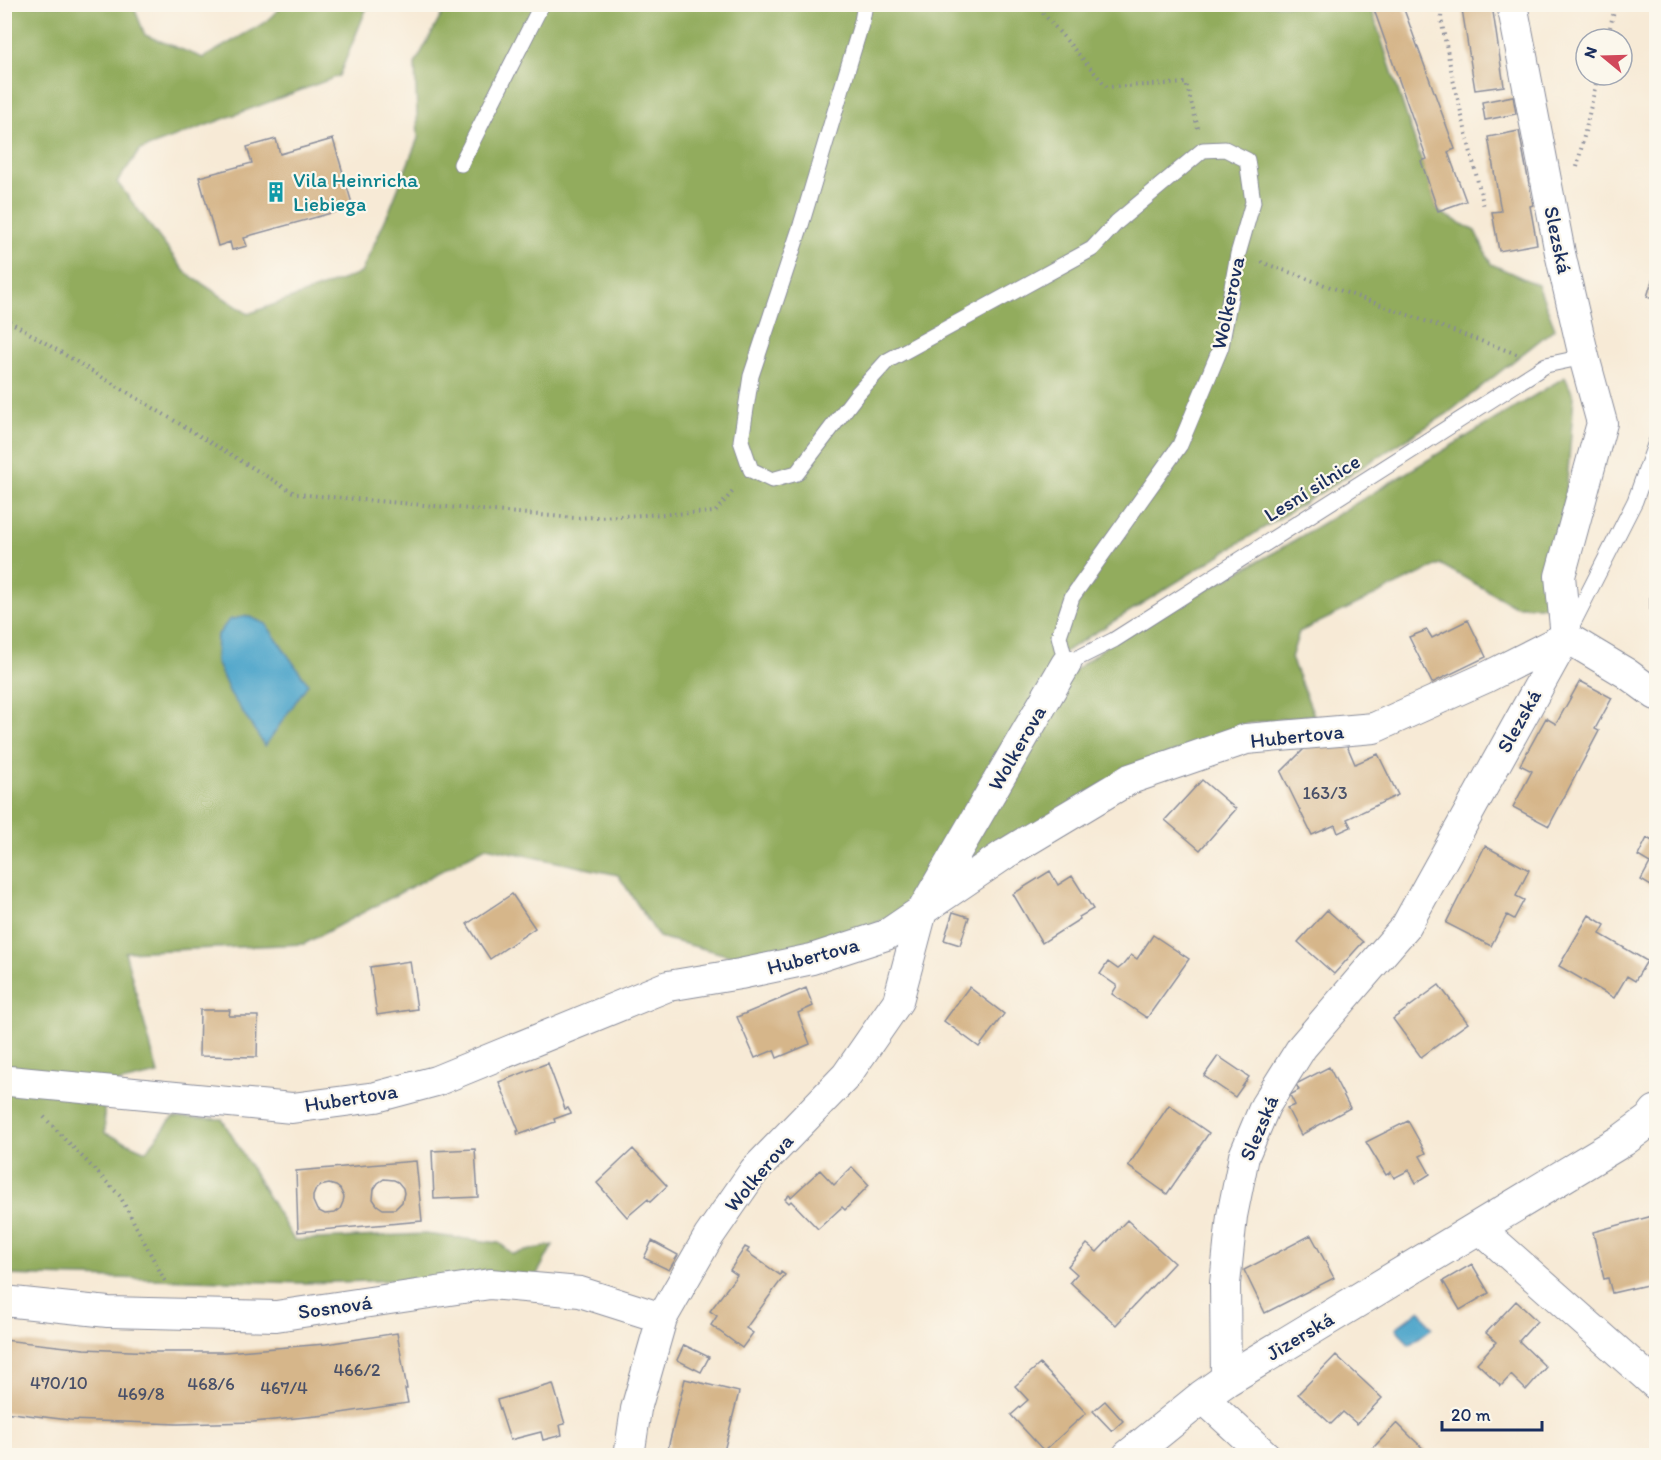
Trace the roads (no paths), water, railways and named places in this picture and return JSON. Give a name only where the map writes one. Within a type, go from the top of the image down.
[{"type":"street","name":"Slezská","points":[[1214,1389],[1232,1216],[1245,1156],[1265,1106],[1302,1047],[1406,926],[1566,637],[1560,576],[1602,423],[1560,253],[1512,4]]},
{"type":"street","points":[[1566,637],[1626,673],[1656,695]]},
{"type":"street","name":"Hubertova","points":[[9,1081],[292,1108],[376,1097],[436,1081],[668,987],[740,975],[812,959],[886,935],[1005,855],[1130,779],[1246,739],[1374,728],[1485,678],[1566,637]]},
{"type":"street","name":"Wolkerova","points":[[629,1455],[636,1409],[662,1318],[709,1236],[754,1171],[846,1076],[898,1001],[922,911],[1066,664]]},
{"type":"street","name":"Jizerská","points":[[1129,1455],[1214,1389],[1623,1140],[1650,1120],[1656,1112]]},
{"type":"street","points":[[1478,1227],[1656,1385]]},
{"type":"street","name":"Sosnová","points":[[4,1300],[108,1312],[276,1316],[490,1284],[580,1292],[662,1318]]},
{"type":"street","points":[[1214,1389],[1266,1455]]},
{"type":"lane","points":[[461,164],[542,4]]},
{"type":"lane","name":"Wolkerova","points":[[865,4],[862,21],[801,225],[751,376],[741,441],[751,470],[772,480],[797,473],[858,393],[887,362],[1092,249],[1117,222],[1203,150],[1225,149],[1247,160],[1254,202],[1238,254],[1221,347],[1180,445],[1072,597],[1059,636],[1066,664]]},
{"type":"lane","name":"Lesní silnice","points":[[1066,664],[1114,640],[1546,365],[1584,357]]},
{"type":"lane","points":[[1566,637],[1635,501],[1656,442]]},
{"type":"water","points":[[247,616],[266,624],[308,684],[265,746],[230,693],[216,661],[217,636],[229,620]]},
{"type":"water","points":[[1420,1310],[1432,1328],[1409,1345],[1396,1328]]},
{"type":"place","name":"Vila Heinricha Liebiega","points":[[276,192]]}]
